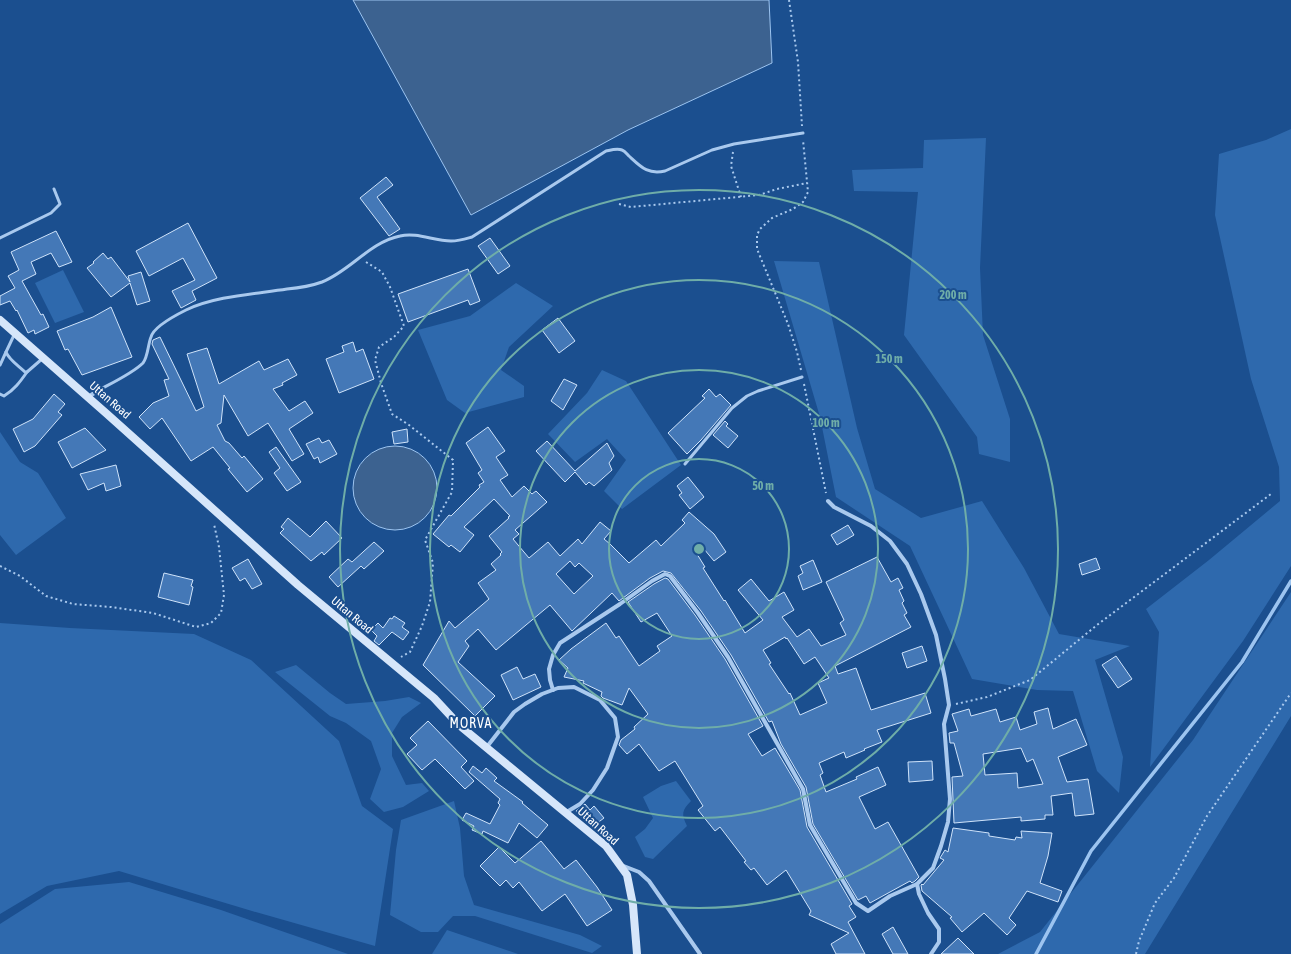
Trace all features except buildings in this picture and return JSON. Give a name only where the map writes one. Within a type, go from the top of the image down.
[{"type":"main road","name":"Uttan Road","points":[[0,320],[298,585],[434,698],[459,725],[606,846],[627,875],[633,905],[638,954]]},
{"type":"street","points":[[88,397],[99,390]]},
{"type":"street","points":[[553,690],[549,669],[553,655],[560,643],[652,581],[665,574],[670,576],[698,613],[728,657],[803,789],[810,825],[856,903],[868,911],[890,896],[916,884],[933,868],[948,822],[950,799],[944,724],[949,705],[946,679],[936,635],[921,594],[907,564],[890,541],[871,526],[834,507],[828,501]]},
{"type":"street","points":[[486,748],[514,712],[542,694],[558,688],[574,687],[600,700],[615,718],[618,738],[607,768],[593,790],[580,804],[565,813]]},
{"type":"street","points":[[619,864],[638,872],[649,881],[700,954]]},
{"type":"street","points":[[916,884],[928,913],[939,929],[939,942],[931,954]]},
{"type":"lane","points":[[99,390],[137,369],[144,361],[151,335],[157,327],[185,311],[200,304],[216,300],[304,287],[321,283],[336,276],[387,240],[401,236],[415,236],[450,241],[472,237],[606,151],[616,149],[622,150],[650,172],[658,173],[712,150],[734,144],[803,133]]},
{"type":"lane","points":[[0,238],[51,213],[60,204],[54,189]]},
{"type":"lane","points":[[0,365],[15,333]]},
{"type":"lane","points":[[6,352],[14,362],[25,372],[27,372]]},
{"type":"lane","points":[[0,394],[4,396],[11,392],[27,372],[43,358]]},
{"type":"lane","points":[[685,464],[732,408],[747,396],[802,377]]},
{"type":"path","points":[[789,0],[798,62],[808,192],[803,202],[793,209],[772,218],[760,229],[757,235],[757,248],[788,324],[797,352],[828,501]]},
{"type":"path","points":[[734,144],[731,166],[741,197]]},
{"type":"path","points":[[619,204],[631,207],[741,197],[758,195],[777,189],[807,183]]},
{"type":"path","points":[[360,258],[382,272],[390,287],[404,326],[394,337],[379,347],[375,360],[392,414],[453,460],[452,492],[425,540],[433,563],[430,602],[422,626],[410,652],[392,663]]},
{"type":"path","points":[[949,705],[987,697],[1030,680],[1097,624],[1271,494]]},
{"type":"path","points":[[0,566],[20,576],[46,596],[74,604],[154,613],[196,627],[211,623],[221,613],[224,595],[219,547],[211,507]]},
{"type":"path","points":[[1136,954],[1139,941],[1156,903],[1174,878],[1207,816],[1291,693]]},
{"type":"shaded area","points":[[353,0],[769,0],[772,63],[628,130],[471,215]]},
{"type":"shaded area","points":[[1291,129],[1291,566],[1243,641],[1150,767],[1159,632],[1146,609],[1209,560],[1280,501],[1279,467],[1251,379],[1215,215],[1219,154],[1266,140]]},
{"type":"shaded area","points":[[986,138],[980,268],[983,335],[1010,419],[1010,462],[979,454],[977,437],[904,335],[918,192],[854,191],[852,170],[923,168],[924,140]]},
{"type":"shaded area","points":[[774,261],[819,262],[857,428],[875,489],[921,518],[982,501],[1024,568],[1059,634],[1130,646],[1095,660],[1123,757],[1119,793],[1097,771],[1073,691],[1037,690],[972,679],[910,546],[836,497],[820,417]]},
{"type":"shaded area","points":[[63,270],[84,312],[55,323],[35,283]]},
{"type":"shaded area","points":[[516,283],[553,306],[509,347],[501,370],[524,386],[524,397],[465,413],[447,400],[418,330],[470,316]]},
{"type":"shaded area","points":[[602,370],[626,381],[681,465],[622,509],[604,491],[626,460],[607,439],[575,462],[548,434],[587,393]]},
{"type":"shaded area","points":[[0,432],[20,462],[38,473],[66,518],[16,555],[0,535]]},
{"type":"shaded area","points":[[395,446],[403,447],[418,453],[430,465],[436,480],[436,496],[430,511],[418,523],[403,529],[395,530],[387,529],[372,523],[360,511],[354,496],[353,488],[354,480],[360,465],[372,453],[387,447]]},
{"type":"shaded area","points":[[1291,592],[1291,716],[1145,954],[998,954],[1040,932],[1193,740]]},
{"type":"shaded area","points":[[0,623],[194,634],[251,660],[339,741],[362,806],[393,829],[375,946],[119,871],[47,886],[0,914]]},
{"type":"shaded area","points":[[296,665],[346,704],[385,701],[409,697],[421,703],[402,717],[392,733],[392,756],[406,785],[422,783],[429,791],[403,807],[384,812],[370,799],[381,769],[371,741],[346,723],[330,716],[275,672]]},
{"type":"shaded area","points":[[676,781],[691,801],[683,812],[687,826],[653,859],[645,857],[635,837],[645,829],[653,818],[643,797],[661,786]]},
{"type":"shaded area","points":[[454,801],[460,828],[464,876],[474,905],[580,935],[602,946],[592,953],[475,916],[453,916],[438,932],[421,932],[390,915],[396,850],[401,820]]},
{"type":"shaded area","points":[[129,882],[221,910],[348,954],[0,954],[0,924],[55,889]]},
{"type":"shaded area","points":[[447,930],[518,954],[432,954]]},
{"type":"waterway","points":[[1036,954],[1091,851],[1242,662],[1291,581]]},
{"type":"district","name":"MORVA","points":[[471,723]]}]
